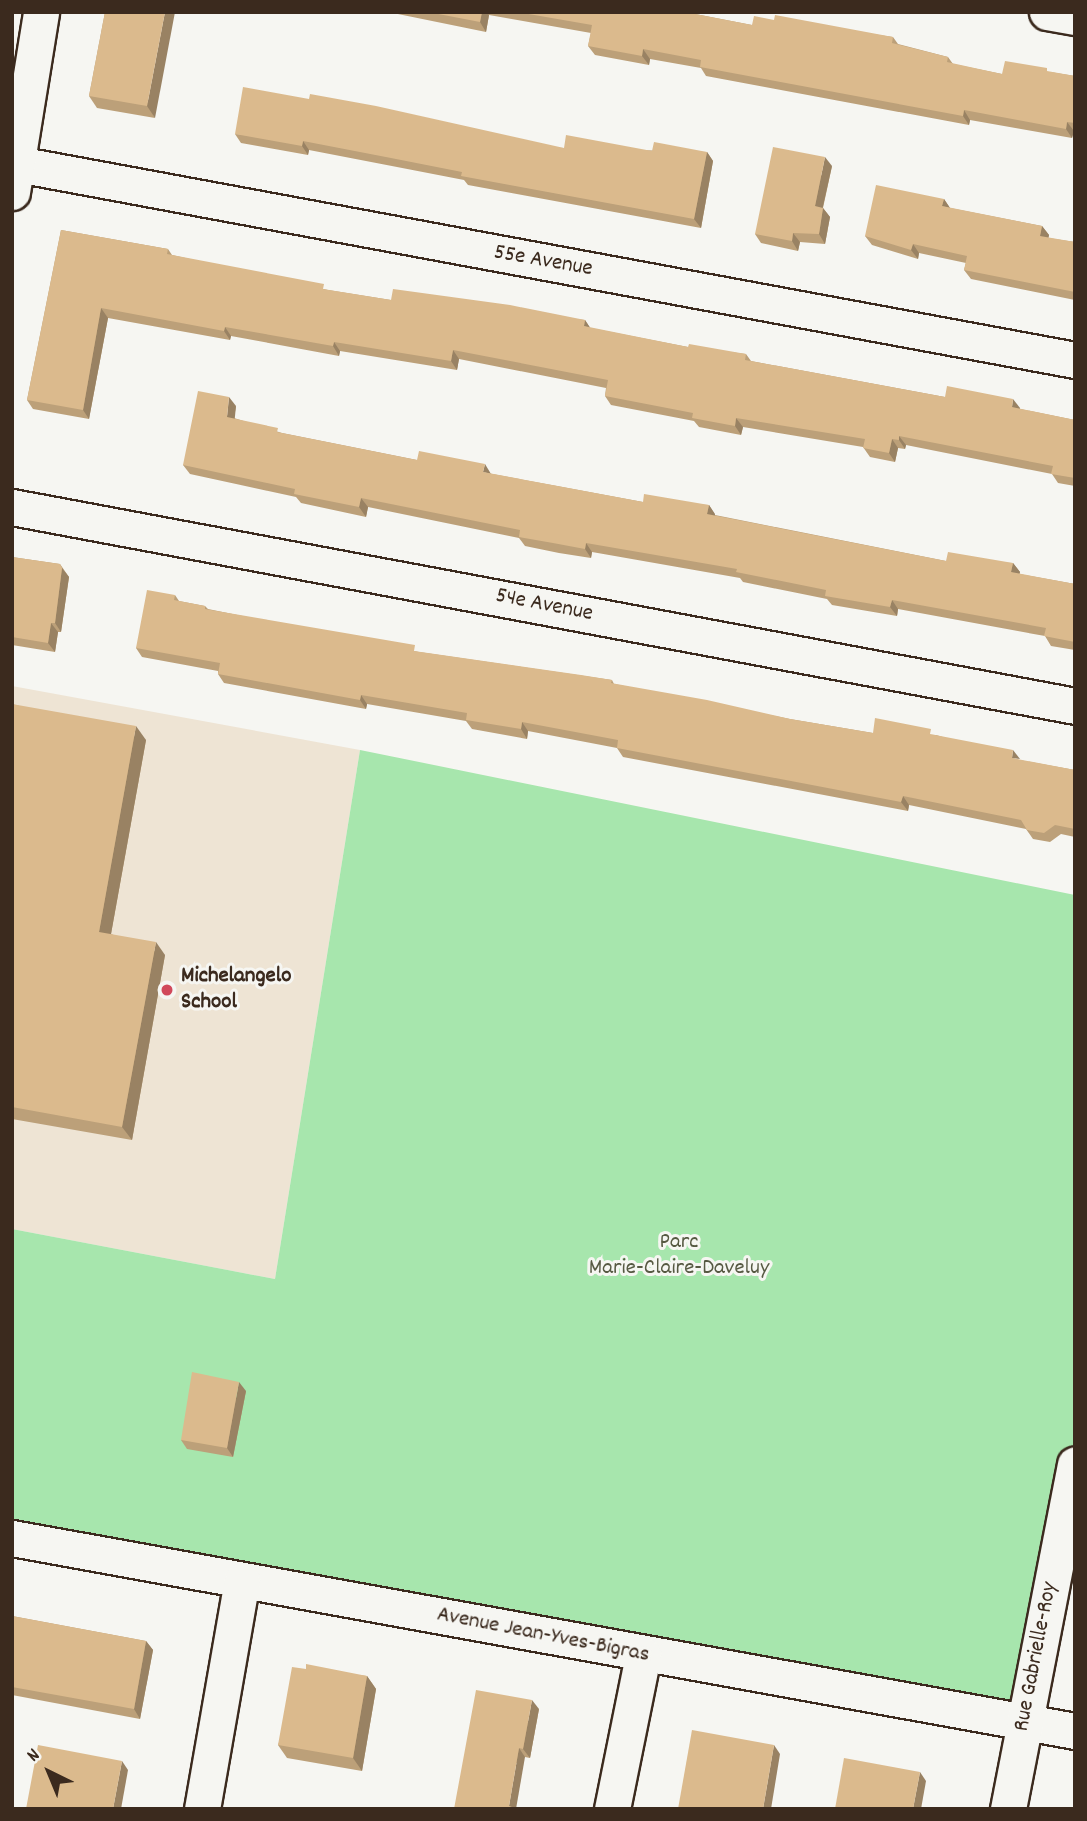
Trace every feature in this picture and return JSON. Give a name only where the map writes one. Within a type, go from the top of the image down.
[{"type":"street","points":[[14,173],[41,12]]},
{"type":"street","points":[[1047,12],[1075,18]]},
{"type":"street","name":"55e Avenue","points":[[14,173],[1075,360]]},
{"type":"street","name":"54e Avenue","points":[[12,507],[1075,706]]},
{"type":"street","name":"Rue Gabrielle-Roy","points":[[1008,1809],[1075,1464]]},
{"type":"street","name":"Avenue Jean-Yves-Bigras","points":[[12,1538],[643,1655],[1075,1731]]},
{"type":"street","points":[[202,1809],[242,1580]]},
{"type":"street","points":[[612,1809],[643,1655]]},
{"type":"shaded area","name":"Michelangelo School","points":[[12,686],[360,750],[275,1279],[12,1229]]},
{"type":"green space","name":"Parc Marie-Claire-Daveluy","points":[[360,750],[1075,895],[1075,1464],[1024,1722],[12,1537],[12,1229],[275,1279]]},
{"type":"building","points":[[105,12],[165,12],[147,106],[89,96]]},
{"type":"building","points":[[428,12],[482,12],[480,22]]},
{"type":"building","points":[[517,12],[685,12],[752,25],[754,16],[774,20],[775,15],[893,37],[892,43],[948,57],[947,62],[1002,74],[1005,61],[1075,76],[1075,123],[1067,122],[1066,129],[964,110],[963,116],[700,67],[701,60],[643,49],[642,56],[588,46],[592,25]]},
{"type":"building","points":[[243,87],[309,99],[310,94],[376,106],[564,148],[566,135],[652,151],[654,142],[707,152],[694,219],[461,176],[462,172],[303,141],[302,146],[235,134]]},
{"type":"building","points":[[773,147],[825,157],[815,206],[823,208],[819,234],[793,233],[792,241],[755,234]]},
{"type":"building","points":[[876,185],[944,199],[942,206],[1042,226],[1040,236],[1075,242],[1075,292],[964,270],[967,256],[913,244],[911,250],[865,236]]},
{"type":"building","points":[[61,230],[168,249],[167,254],[324,284],[323,289],[391,300],[393,289],[510,305],[585,320],[584,326],[688,347],[689,344],[746,354],[745,360],[945,397],[947,386],[1013,399],[1012,407],[1075,420],[1075,478],[1051,474],[1053,466],[899,436],[899,440],[892,439],[889,453],[863,448],[865,439],[736,418],[735,426],[692,418],[693,413],[605,396],[608,380],[453,350],[451,361],[334,342],[333,346],[225,327],[224,331],[101,308],[83,410],[27,400]]},
{"type":"building","points":[[198,391],[229,397],[227,417],[278,428],[277,432],[417,460],[419,451],[485,464],[483,472],[643,502],[644,494],[709,505],[707,514],[946,561],[948,552],[1013,563],[1011,572],[1075,584],[1075,642],[1044,636],[1046,628],[892,600],[890,607],[825,596],[826,590],[736,572],[737,569],[586,543],[585,549],[519,537],[520,530],[361,498],[359,507],[294,494],[295,489],[183,465]]},
{"type":"building","points":[[12,557],[60,564],[62,568],[55,623],[51,623],[48,643],[12,637]]},
{"type":"building","points":[[147,590],[175,595],[174,600],[205,606],[205,609],[415,645],[414,651],[612,680],[611,683],[873,733],[875,718],[931,729],[930,734],[1013,750],[1012,758],[1075,770],[1075,829],[1055,825],[1044,833],[1027,830],[1021,820],[903,796],[901,802],[617,748],[618,740],[522,722],[521,729],[466,720],[467,713],[361,695],[360,700],[218,674],[220,663],[136,648]]},
{"type":"building","points":[[12,704],[136,726],[99,932],[156,942],[122,1127],[12,1107]]},
{"type":"building","points":[[192,1372],[239,1382],[227,1448],[181,1440]]},
{"type":"building","points":[[12,1616],[146,1641],[134,1709],[12,1687]]},
{"type":"building","points":[[306,1664],[367,1676],[353,1758],[278,1745],[292,1667],[306,1669]]},
{"type":"building","points":[[476,1690],[532,1700],[523,1749],[519,1748],[509,1806],[512,1809],[454,1809]]},
{"type":"building","points":[[692,1730],[774,1745],[763,1809],[678,1809]]},
{"type":"building","points":[[38,1745],[122,1761],[113,1809],[26,1809]]},
{"type":"building","points":[[844,1758],[920,1772],[913,1809],[835,1809]]},
{"type":"place","name":"Michelangelo School","points":[[167,990]]}]
